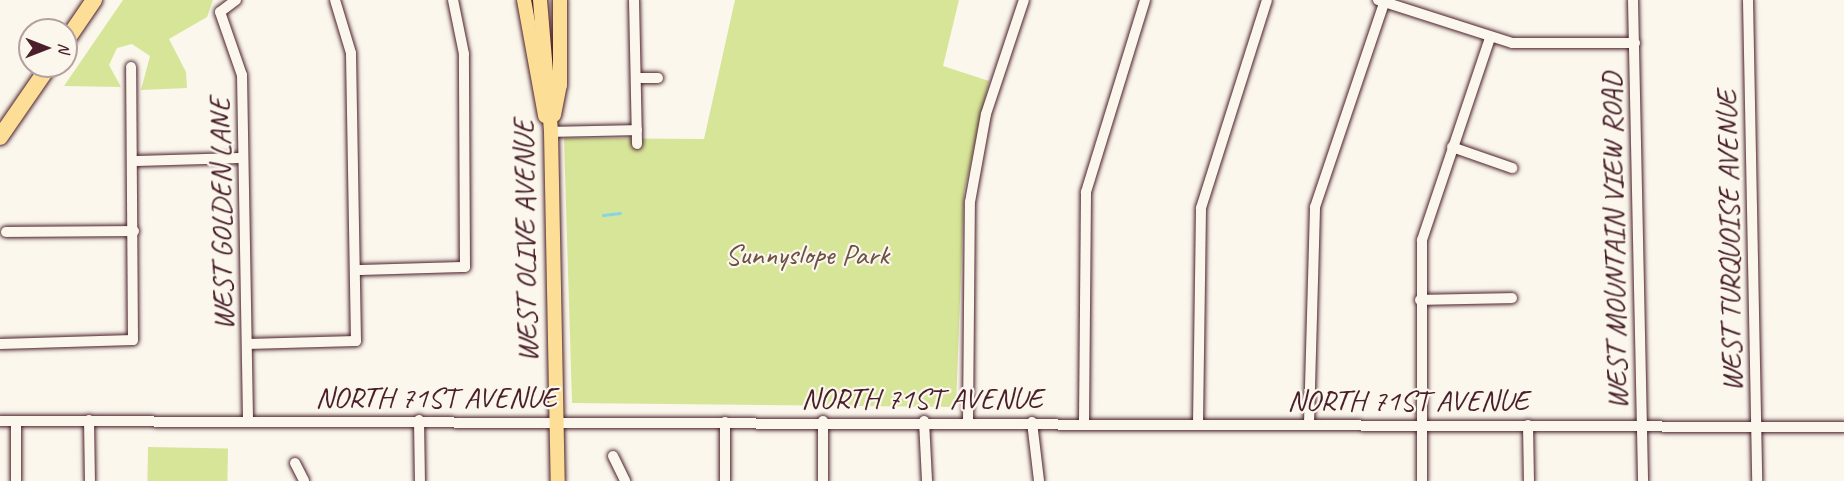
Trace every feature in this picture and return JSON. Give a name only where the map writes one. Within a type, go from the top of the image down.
[{"type":"highway","points":[[78,23],[94,0]]},
{"type":"highway","points":[[0,138],[41,78]]},
{"type":"main road","points":[[524,0],[537,93],[551,132]]},
{"type":"main road","name":"WEST OLIVE AVENUE","points":[[540,0],[551,132],[558,481]]},
{"type":"main road","points":[[551,132],[560,86],[560,0]]},
{"type":"street","name":"WEST GOLDEN LANE","points":[[236,0],[220,12],[242,75],[248,420]]},
{"type":"street","points":[[247,344],[356,341],[357,270],[351,54],[335,0]]},
{"type":"street","points":[[357,270],[465,267],[464,54],[453,0]]},
{"type":"street","points":[[634,0],[637,144]]},
{"type":"street","points":[[968,421],[971,192],[986,114],[1024,0]]},
{"type":"street","points":[[1084,422],[1086,192],[1145,0]]},
{"type":"street","points":[[1198,423],[1201,208],[1267,0]]},
{"type":"street","name":"WEST MOUNTAIN VIEW ROAD","points":[[1633,0],[1643,481]]},
{"type":"street","name":"WEST TURQUOISE AVENUE","points":[[1748,0],[1757,481]]},
{"type":"street","points":[[1309,423],[1315,207],[1382,1],[1490,38],[1531,44],[1635,43]]},
{"type":"street","points":[[1422,481],[1420,300],[1422,240],[1490,38]]},
{"type":"street","points":[[0,344],[133,340],[135,231],[131,67]]},
{"type":"street","points":[[636,78],[658,78]]},
{"type":"street","points":[[551,132],[637,130]]},
{"type":"street","points":[[1452,147],[1512,168]]},
{"type":"street","points":[[133,161],[243,158]]},
{"type":"street","points":[[6,232],[135,231]]},
{"type":"street","points":[[1420,300],[1512,298]]},
{"type":"street","points":[[89,420],[90,481]]},
{"type":"street","points":[[419,420],[420,481]]},
{"type":"street","name":"NORTH 71ST AVENUE","points":[[0,421],[968,421],[1844,427]]},
{"type":"street","points":[[16,421],[16,481]]},
{"type":"street","points":[[823,421],[823,481]]},
{"type":"street","points":[[924,421],[927,481]]},
{"type":"street","points":[[725,422],[725,481]]},
{"type":"street","points":[[1032,422],[1039,481]]},
{"type":"street","points":[[1528,424],[1529,481]]},
{"type":"street","points":[[613,456],[624,481]]},
{"type":"street","points":[[295,462],[304,481]]},
{"type":"green space","points":[[123,0],[213,0],[207,17],[169,39],[186,72],[187,88],[141,90],[150,56],[132,44],[117,48],[109,65],[121,87],[64,86],[69,78],[78,78],[78,66]]},
{"type":"green space","name":"Sunnyslope Park","points":[[735,0],[959,0],[943,66],[989,81],[964,192],[956,407],[572,403],[564,138],[704,139]]},
{"type":"green space","points":[[148,447],[228,448],[227,481],[147,481]]},
{"type":"waterway","points":[[603,215],[620,213]]}]
